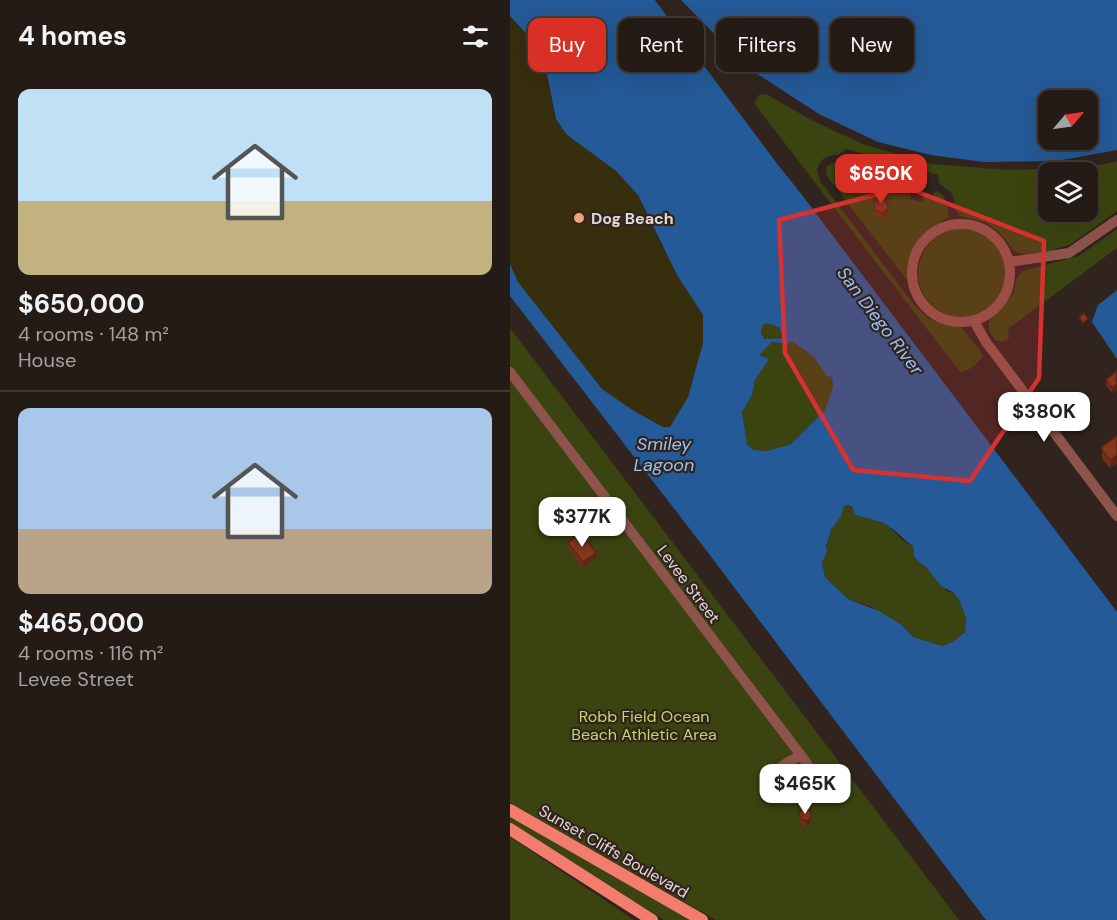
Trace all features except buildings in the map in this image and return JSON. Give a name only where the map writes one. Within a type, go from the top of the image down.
[{"type":"main road","name":"Sunset Cliffs Boulevard","points":[[510,810],[702,920]]},
{"type":"main road","name":"Sunset Cliffs Boulevard","points":[[510,829],[652,920]]},
{"type":"street","points":[[1009,262],[1069,253],[1117,220]]},
{"type":"street","points":[[954,223],[983,228],[1004,248],[1009,262],[1008,287],[1003,298],[990,312],[974,321],[959,322],[944,319],[931,312],[921,302],[914,289],[911,274],[913,260],[919,247],[928,235],[940,227],[954,223]]},
{"type":"street","points":[[974,321],[986,342],[1117,516]]},
{"type":"street","name":"Levee Street","points":[[510,372],[801,756],[811,770],[809,794],[804,798],[791,800],[778,797],[771,792],[769,781],[775,772],[790,760],[801,756]]},
{"type":"highlighted area","points":[[905,187],[1044,241],[1039,378],[970,481],[853,470],[785,353],[779,220]]},
{"type":"green space","points":[[766,94],[811,120],[865,145],[932,164],[1008,170],[1038,169],[1038,222],[1098,222],[1098,166],[1117,161],[1117,211],[1071,244],[1049,251],[1023,254],[1014,251],[1001,234],[985,222],[960,216],[956,211],[952,193],[939,183],[938,175],[846,149],[838,155],[830,155],[822,160],[817,171],[820,181],[915,306],[929,319],[962,328],[981,352],[983,356],[976,364],[960,372],[754,103],[759,95]]},
{"type":"green space","points":[[836,162],[840,166],[839,173],[911,194],[910,199],[922,202],[924,195],[931,197],[936,191],[945,199],[949,217],[930,229],[918,242],[911,259],[907,280],[828,178],[827,166]]},
{"type":"green space","points":[[962,229],[987,236],[999,248],[1006,273],[999,298],[987,310],[962,317],[937,310],[925,298],[918,273],[925,248],[937,236]]},
{"type":"green space","points":[[1117,229],[1117,248],[1008,329],[1009,338],[1002,342],[995,340],[989,331],[989,321],[1013,294],[1017,278],[1023,271],[1079,256]]},
{"type":"green space","points":[[766,323],[779,327],[783,338],[766,339],[761,333],[762,326]]},
{"type":"green space","name":"Robb Field Ocean Beach Athletic Area","points":[[510,328],[959,920],[716,920],[510,803]]},
{"type":"green space","points":[[792,341],[814,357],[832,377],[831,396],[825,410],[791,444],[767,451],[753,450],[747,444],[742,412],[752,395],[755,380],[768,359],[758,355],[772,342],[787,344]]},
{"type":"green space","points":[[848,505],[861,517],[876,520],[890,527],[913,547],[914,556],[919,562],[959,600],[966,618],[965,632],[953,642],[942,646],[913,637],[902,625],[870,606],[848,599],[825,577],[822,562],[830,532],[843,506]]},
{"type":"green space","points":[[510,814],[695,920],[664,920],[510,823]]},
{"type":"green space","points":[[510,837],[634,920],[510,920]]},
{"type":"sand","name":"Dog Beach","points":[[510,16],[528,36],[528,72],[547,72],[556,119],[566,134],[616,171],[638,195],[659,242],[703,315],[703,343],[688,398],[670,427],[663,427],[634,411],[602,389],[518,282],[510,264]]},
{"type":"water","points":[[510,0],[655,0],[668,18],[618,18],[618,72],[704,72],[704,66],[1117,612],[1117,920],[986,920],[510,296],[510,264],[518,282],[602,389],[634,411],[663,427],[670,427],[688,397],[703,343],[703,315],[677,275],[638,195],[616,171],[566,134],[556,119],[547,72],[606,72],[606,18],[528,18],[528,36],[510,16]],"holes":[[[766,323],[779,327],[783,338],[765,339],[761,333],[762,326]],[[792,341],[814,357],[827,376],[832,377],[833,388],[825,410],[791,444],[767,451],[753,450],[747,444],[742,412],[752,395],[755,380],[769,359],[759,355],[772,342],[787,344]],[[844,506],[852,507],[855,515],[887,525],[913,546],[914,556],[919,562],[941,586],[954,593],[959,600],[966,618],[965,632],[953,642],[942,646],[913,637],[902,625],[879,611],[848,599],[825,577],[822,562],[827,552],[826,546],[831,530],[841,516]]]},
{"type":"water","points":[[681,0],[1117,0],[1117,150],[1057,161],[984,162],[931,155],[878,142],[819,114],[754,72],[818,72],[818,18],[716,18],[716,36],[704,23],[704,18],[699,18]]},
{"type":"water","points":[[1117,290],[1117,359],[1092,322],[1098,305]]},
{"type":"pier","points":[[655,0],[659,0],[673,18],[668,18]]},
{"type":"place","name":"Dog Beach","points":[[579,218]]},
{"type":"water label","name":"San Diego River","points":[[880,321]]},
{"type":"water label","name":"Smiley Lagoon","points":[[664,454]]}]
